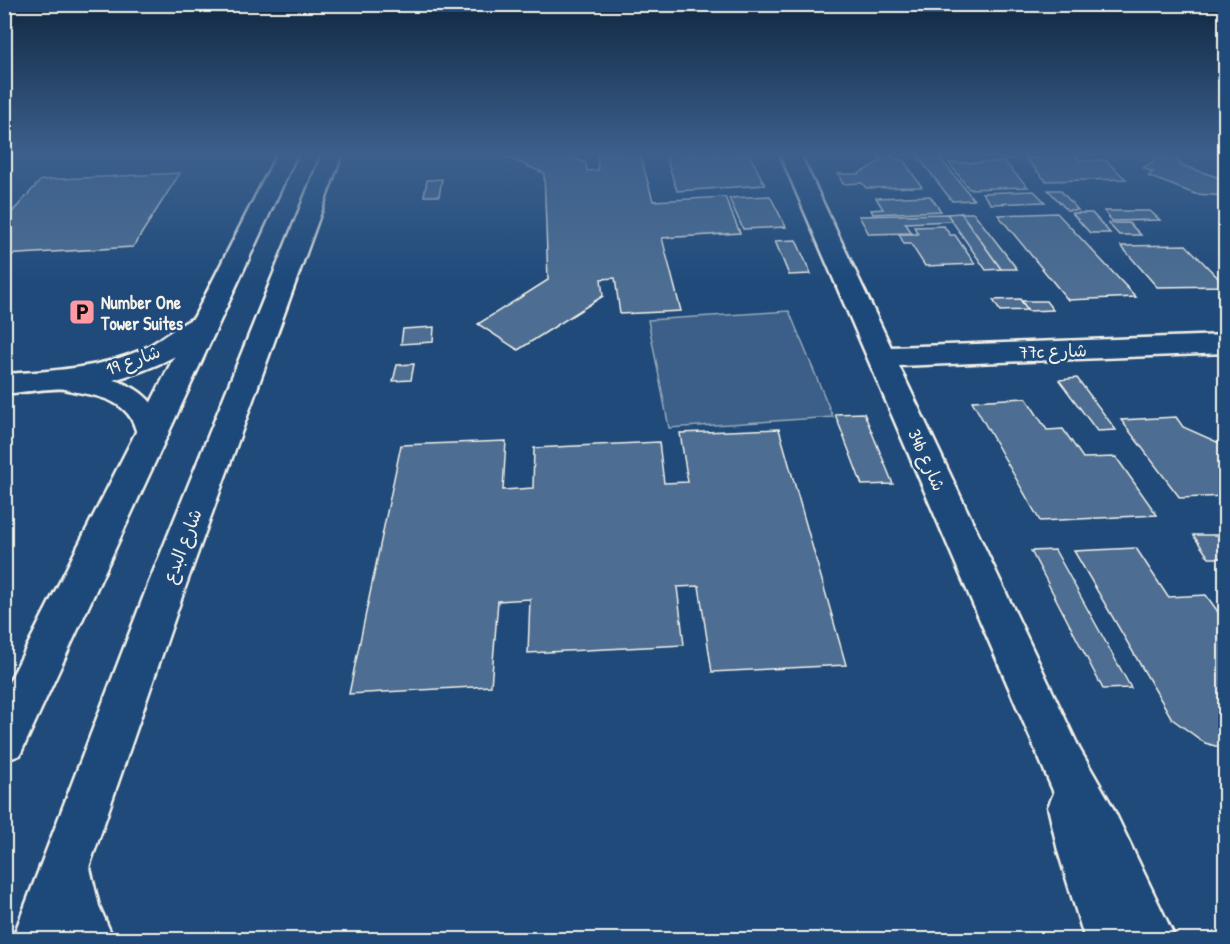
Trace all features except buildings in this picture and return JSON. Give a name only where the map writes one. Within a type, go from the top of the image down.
[{"type":"street","points":[[4,739],[265,198]]},
{"type":"street","name":"شارع البدع","points":[[38,939],[167,585],[312,198]]},
{"type":"street","name":"34b شارع","points":[[810,198],[1064,766],[1089,812],[1150,939]]},
{"type":"street","name":"شارع 19","points":[[4,384],[53,381],[103,372],[135,363],[164,350],[205,322]]},
{"type":"street","name":"77c شارع","points":[[880,357],[1226,344]]},
{"type":"street","name":"شارع 19","points":[[53,381],[97,386],[126,395],[145,413],[152,435]]},
{"type":"street","name":"34b شارع","points":[[1064,766],[1082,851],[1112,939]]},
{"type":"street","points":[[65,868],[75,911],[88,939]]},
{"type":"shaded area","points":[[789,311],[833,417],[669,428],[648,320]]},
{"type":"place","name":"Number One Tower Suites","points":[[82,312]]}]
